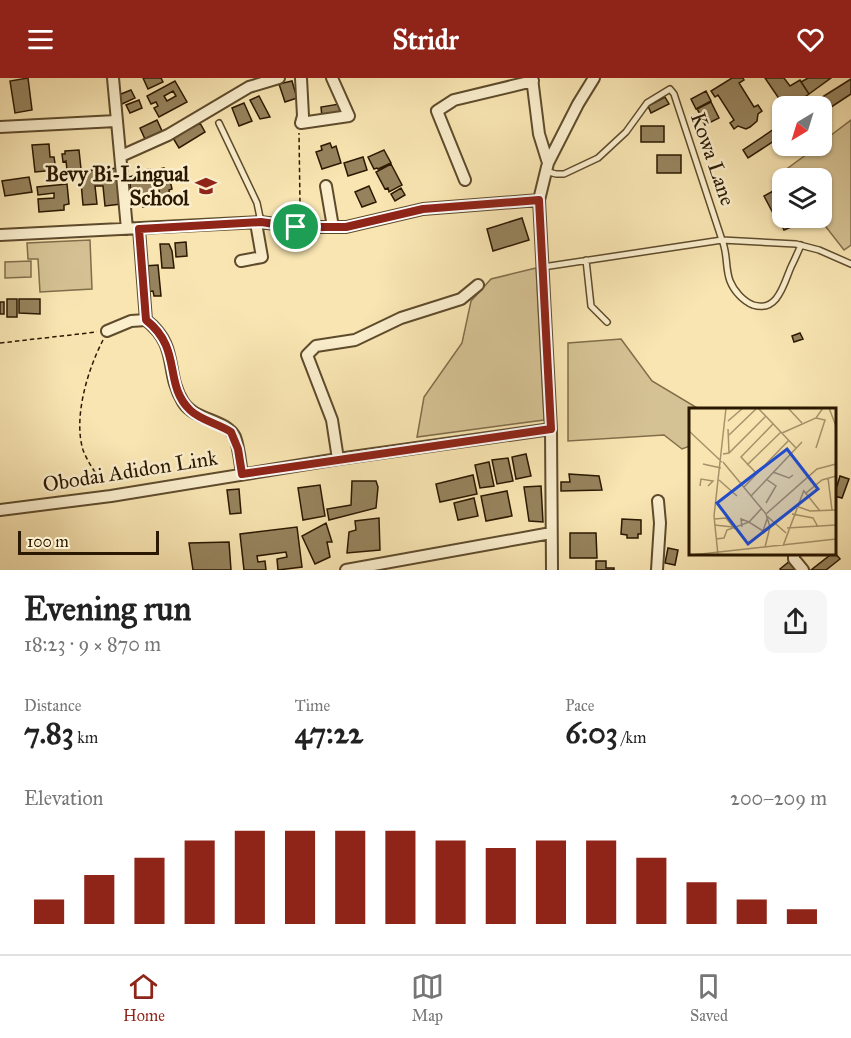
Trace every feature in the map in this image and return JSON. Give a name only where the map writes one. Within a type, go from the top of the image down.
[{"type":"street","points":[[112,78],[121,156],[146,320],[164,339],[170,355],[176,387],[183,403],[192,412],[231,432],[238,449],[242,474]]},
{"type":"street","points":[[301,78],[302,123],[349,117],[332,78]]},
{"type":"street","points":[[552,570],[551,429],[539,200],[547,167],[578,104],[594,78]]},
{"type":"street","points":[[121,156],[168,135],[249,87],[274,79]]},
{"type":"street","points":[[465,180],[437,111],[454,99],[532,79],[539,134],[547,167]]},
{"type":"street","points":[[0,127],[116,120]]},
{"type":"street","points":[[326,186],[333,227]]},
{"type":"street","points":[[0,235],[259,222],[296,227],[346,227],[423,209],[539,200]]},
{"type":"street","points":[[241,261],[262,257],[259,222]]},
{"type":"street","points":[[338,459],[332,420],[307,355],[308,352],[316,346],[355,340],[400,318],[461,298],[478,285]]},
{"type":"street","points":[[107,331],[130,321],[146,320]]},
{"type":"street","name":"Obodai Adidon Link","points":[[0,510],[111,496],[338,459],[551,429]]},
{"type":"street","points":[[657,570],[660,523],[658,501]]},
{"type":"street","points":[[346,570],[377,567],[551,533]]},
{"type":"street","points":[[794,555],[794,559],[803,570]]},
{"type":"lane","name":"Kowa Lane","points":[[547,167],[556,174],[564,174],[598,158],[626,132],[647,103],[670,89],[674,94],[726,250],[725,259],[732,285],[744,299],[757,306],[770,304],[780,296],[801,245]]},
{"type":"lane","points":[[219,123],[257,203],[259,222]]},
{"type":"lane","points":[[543,267],[722,240],[801,245],[851,264]]},
{"type":"lane","points":[[586,260],[591,306],[607,322]]},
{"type":"path","points":[[296,227],[300,205],[297,137],[302,123]]},
{"type":"path","points":[[0,343],[107,331]]},
{"type":"path","points":[[107,331],[94,357],[83,398],[80,428],[83,448],[90,465],[111,496]]},
{"type":"shaded area","points":[[851,120],[851,245],[844,250],[827,228],[832,228],[832,168],[788,168],[804,156],[832,156],[832,134]]},
{"type":"shaded area","points":[[90,240],[92,289],[40,292],[38,259],[28,259],[27,243]]},
{"type":"shaded area","points":[[31,261],[31,277],[5,278],[5,262]]},
{"type":"shaded area","points":[[536,268],[544,420],[417,437],[424,397],[462,343],[471,301],[491,279]]},
{"type":"shaded area","points":[[621,339],[652,381],[697,408],[689,408],[689,446],[682,449],[664,435],[568,441],[568,343]]},
{"type":"building","points":[[28,78],[32,110],[15,113],[10,81]]},
{"type":"building","points":[[143,78],[161,78],[163,82],[148,89]]},
{"type":"building","points":[[732,78],[743,78],[744,80],[739,83],[754,107],[758,105],[762,111],[758,114],[757,121],[746,129],[738,126],[734,129],[730,123],[734,120],[718,95],[715,97],[711,91]]},
{"type":"building","points":[[765,78],[784,78],[790,86],[800,80],[809,94],[806,96],[777,96]]},
{"type":"building","points":[[808,78],[831,78],[809,94],[801,82]]},
{"type":"building","points":[[851,79],[851,94],[832,106],[832,96],[824,96]]},
{"type":"building","points":[[175,81],[187,102],[159,117],[154,108],[158,106],[156,102],[151,104],[147,96]],"holes":[[[173,91],[176,96],[167,101],[164,96]]]},
{"type":"building","points":[[292,81],[297,98],[285,102],[279,84]]},
{"type":"building","points":[[131,90],[135,98],[120,105],[116,96]]},
{"type":"building","points":[[706,91],[711,101],[696,109],[691,99]]},
{"type":"building","points":[[259,96],[270,117],[260,119],[250,100]]},
{"type":"building","points":[[665,97],[669,104],[651,113],[648,106]]},
{"type":"building","points":[[139,100],[142,108],[130,113],[126,105]]},
{"type":"building","points":[[711,102],[719,118],[705,125],[703,121],[699,123],[695,116],[700,114],[697,109]]},
{"type":"building","points":[[244,103],[252,121],[239,126],[232,108]]},
{"type":"building","points":[[339,104],[340,114],[322,117],[321,107]]},
{"type":"building","points":[[157,120],[162,131],[145,139],[140,128]]},
{"type":"building","points":[[200,123],[205,132],[179,148],[173,138]]},
{"type":"building","points":[[641,126],[664,126],[664,142],[641,142]]},
{"type":"building","points":[[772,130],[772,142],[748,158],[743,150]]},
{"type":"building","points":[[330,143],[332,148],[336,146],[341,163],[322,169],[316,152],[322,150],[321,146]]},
{"type":"building","points":[[49,144],[50,157],[54,157],[56,170],[35,172],[32,145]]},
{"type":"building","points":[[79,150],[81,169],[67,170],[62,154],[65,154],[65,151]]},
{"type":"building","points":[[384,150],[391,163],[374,169],[368,157]]},
{"type":"building","points":[[657,155],[681,155],[681,173],[657,173]]},
{"type":"building","points":[[363,157],[367,170],[348,176],[344,163]]},
{"type":"building","points":[[391,164],[402,185],[389,192],[376,172]]},
{"type":"building","points":[[118,168],[121,204],[105,206],[103,186],[95,186],[97,204],[83,205],[80,171]]},
{"type":"building","points":[[164,168],[165,172],[168,171],[172,189],[169,190],[170,198],[161,200],[155,170]]},
{"type":"building","points":[[150,169],[158,204],[143,207],[142,203],[133,205],[129,177],[136,175],[135,172]]},
{"type":"building","points":[[29,177],[32,192],[5,196],[2,181]]},
{"type":"building","points":[[67,184],[69,204],[64,205],[64,210],[39,212],[38,199],[54,198],[54,193],[38,195],[37,187]]},
{"type":"building","points":[[369,186],[376,202],[362,207],[355,192]]},
{"type":"building","points":[[401,188],[405,195],[395,201],[391,194]]},
{"type":"building","points":[[772,192],[772,211],[764,196]]},
{"type":"building","points":[[522,218],[529,240],[493,251],[487,229]]},
{"type":"building","points":[[186,242],[187,256],[176,257],[175,243]]},
{"type":"building","points":[[160,244],[169,244],[174,268],[162,268]]},
{"type":"building","points":[[158,265],[161,296],[154,296],[153,291],[146,292],[144,266]]},
{"type":"building","points":[[7,299],[17,299],[17,317],[7,317]]},
{"type":"building","points":[[19,299],[40,299],[40,314],[19,313]]},
{"type":"building","points":[[0,302],[4,302],[4,314],[0,314]]},
{"type":"building","points":[[800,333],[803,339],[794,342],[792,336]]},
{"type":"building","points":[[526,454],[531,476],[516,479],[512,457]]},
{"type":"building","points":[[508,458],[513,481],[497,484],[492,460]]},
{"type":"building","points":[[489,462],[494,486],[480,488],[475,465]]},
{"type":"building","points":[[569,474],[599,476],[602,490],[561,491],[561,482],[570,482]]},
{"type":"building","points":[[473,475],[477,494],[440,502],[436,484]]},
{"type":"building","points":[[840,476],[849,479],[842,498],[836,496]]},
{"type":"building","points":[[352,481],[376,481],[378,487],[376,508],[329,520],[327,509],[351,505]]},
{"type":"building","points":[[320,485],[325,516],[303,520],[298,488]]},
{"type":"building","points":[[541,486],[543,522],[529,521],[524,487]]},
{"type":"building","points":[[239,489],[241,513],[230,514],[227,490]]},
{"type":"building","points":[[507,491],[512,516],[486,521],[481,496]]},
{"type":"building","points":[[474,498],[478,516],[458,520],[454,503]]},
{"type":"building","points":[[379,518],[380,550],[347,553],[349,532],[356,530],[355,521]]},
{"type":"building","points":[[622,519],[641,520],[641,534],[638,534],[638,538],[627,538],[627,535],[621,534]]},
{"type":"building","points":[[326,523],[332,542],[327,542],[330,557],[315,564],[302,536]]},
{"type":"building","points":[[297,527],[302,567],[278,570],[277,559],[287,557],[286,552],[257,556],[258,562],[265,561],[266,570],[244,570],[240,534]]},
{"type":"building","points":[[570,533],[596,533],[597,558],[570,558]]},
{"type":"building","points":[[229,542],[231,570],[193,570],[189,543]]},
{"type":"building","points":[[668,548],[678,550],[675,565],[665,563]]},
{"type":"building","points":[[836,554],[840,559],[826,570],[811,570],[830,555]]},
{"type":"building","points":[[791,560],[800,570],[780,569]]},
{"type":"building","points":[[596,561],[606,561],[606,568],[614,568],[614,570],[596,570]]},
{"type":"place","name":"Bevy Bi-Lingual School","points":[[206,186]]},
{"type":"route","points":[[539,200],[551,429],[242,474],[235,438],[223,426],[192,412],[183,403],[176,387],[170,355],[164,339],[146,320],[139,229],[261,222],[296,227],[346,227],[423,209],[539,200]]}]
